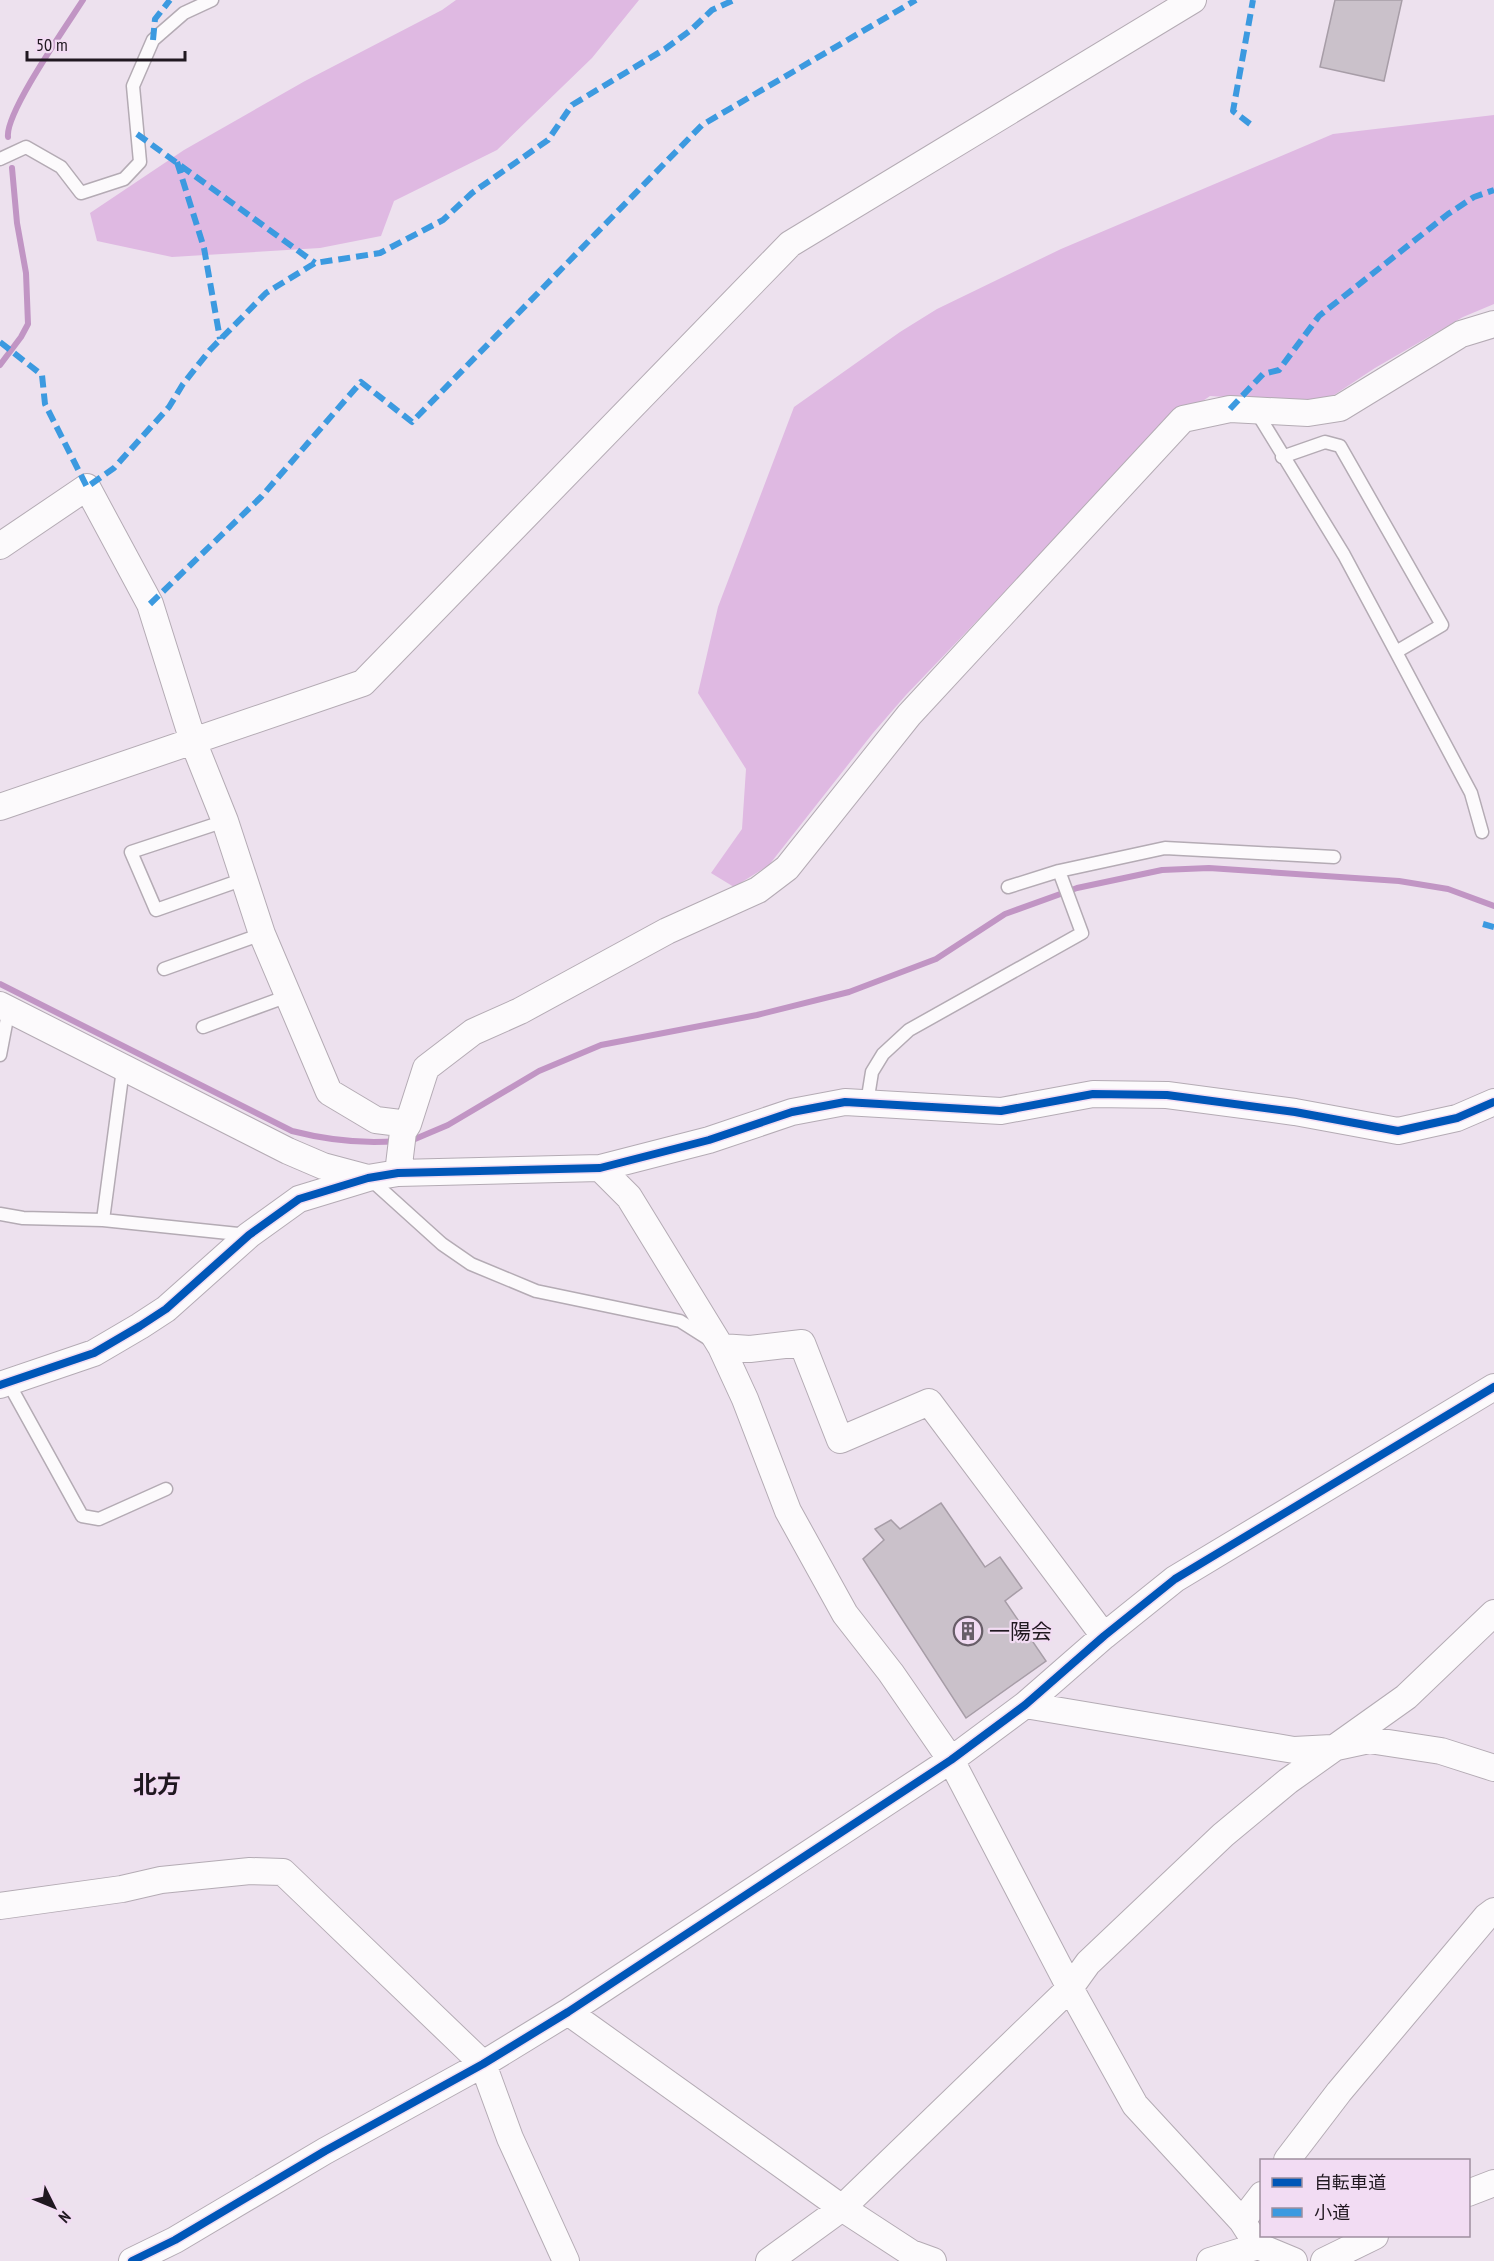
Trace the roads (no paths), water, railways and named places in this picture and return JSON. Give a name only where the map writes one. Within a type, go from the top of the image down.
[{"type":"street","points":[[0,807],[363,683],[790,244],[1193,0]]},
{"type":"street","points":[[4,1384],[94,1353],[166,1309],[249,1235],[299,1199],[368,1178],[403,1145],[426,1068],[473,1032],[520,1011],[668,931],[758,890],[787,868],[909,715],[1182,419],[1230,409],[1308,413],[1340,408],[1461,334],[1494,324]]},
{"type":"street","points":[[0,546],[87,487],[150,604],[194,741],[225,821],[262,933],[328,1092],[376,1120],[403,1145],[600,1168],[709,1140],[792,1112],[845,1102],[1001,1111],[1093,1094],[1167,1095],[1294,1112],[1398,1131],[1457,1118],[1494,1102]]},
{"type":"street","points":[[4,1006],[123,1069],[288,1151],[323,1166],[368,1178]]},
{"type":"street","points":[[600,1168],[629,1197],[721,1347],[745,1399],[788,1511],[845,1614],[891,1673],[951,1760],[1070,1988],[1135,2105],[1242,2221],[1258,2246],[1294,2261]]},
{"type":"street","points":[[721,1347],[750,1349],[802,1343],[840,1440],[929,1402],[1104,1636]]},
{"type":"street","points":[[132,2261],[175,2240],[325,2151],[483,2064],[568,2012],[951,1760],[1025,1705],[1104,1636],[1175,1579],[1494,1387]]},
{"type":"street","points":[[769,2261],[842,2208],[1070,1988],[1088,1963],[1223,1835],[1332,1748],[1406,1697],[1494,1613]]},
{"type":"street","points":[[1025,1705],[1294,1749],[1332,1748],[1369,1740],[1441,1751],[1494,1768]]},
{"type":"street","points":[[0,1906],[122,1889],[161,1880],[250,1871],[283,1872],[483,2064],[510,2138],[566,2261]]},
{"type":"street","points":[[1288,2159],[1339,2092],[1486,1917],[1494,1911]]},
{"type":"street","points":[[568,2012],[842,2208],[917,2258]]},
{"type":"street","points":[[1470,2192],[1494,2183]]},
{"type":"street","points":[[1242,2221],[1260,2198]]},
{"type":"street","points":[[1324,2261],[1372,2237]]},
{"type":"street","points":[[1210,2261],[1258,2246]]},
{"type":"lane","points":[[0,159],[26,147],[61,167],[81,193],[124,180],[140,162],[133,86],[153,40],[184,13],[212,0]]},
{"type":"lane","points":[[1256,411],[1282,457],[1344,555],[1471,793],[1482,832]]},
{"type":"lane","points":[[1282,457],[1325,442],[1340,446],[1442,625],[1396,652]]},
{"type":"lane","points":[[225,821],[131,852],[156,910],[244,879]]},
{"type":"lane","points":[[1008,887],[1061,876],[1165,848],[1334,856]]},
{"type":"lane","points":[[867,1103],[872,1072],[883,1054],[909,1030],[1082,933],[1061,876]]},
{"type":"lane","points":[[164,969],[262,933]]},
{"type":"lane","points":[[203,1027],[288,996]]},
{"type":"lane","points":[[0,1055],[4,1006]]},
{"type":"lane","points":[[103,1220],[123,1069]]},
{"type":"lane","points":[[368,1178],[442,1244],[471,1264],[536,1291],[680,1321],[721,1347]]},
{"type":"lane","points":[[0,1214],[23,1218],[103,1220],[249,1235]]},
{"type":"lane","points":[[4,1384],[82,1516],[99,1519],[166,1489]]},
{"type":"waterway","points":[[8,137],[16,109],[26,90],[83,0]]},
{"type":"waterway","points":[[0,365],[28,324],[26,273],[17,223],[12,168]]},
{"type":"waterway","points":[[407,1140],[415,1139],[448,1125],[539,1071],[601,1045],[757,1015],[849,992],[936,959],[1005,914],[1077,888],[1162,870],[1209,868],[1399,881],[1448,889],[1494,906]]},
{"type":"waterway","points":[[0,984],[292,1131],[344,1140],[397,1141]]},
{"type":"place","name":"一陽会","points":[[968,1631]]},
{"type":"district","name":"北方","points":[[157,1784]]}]
